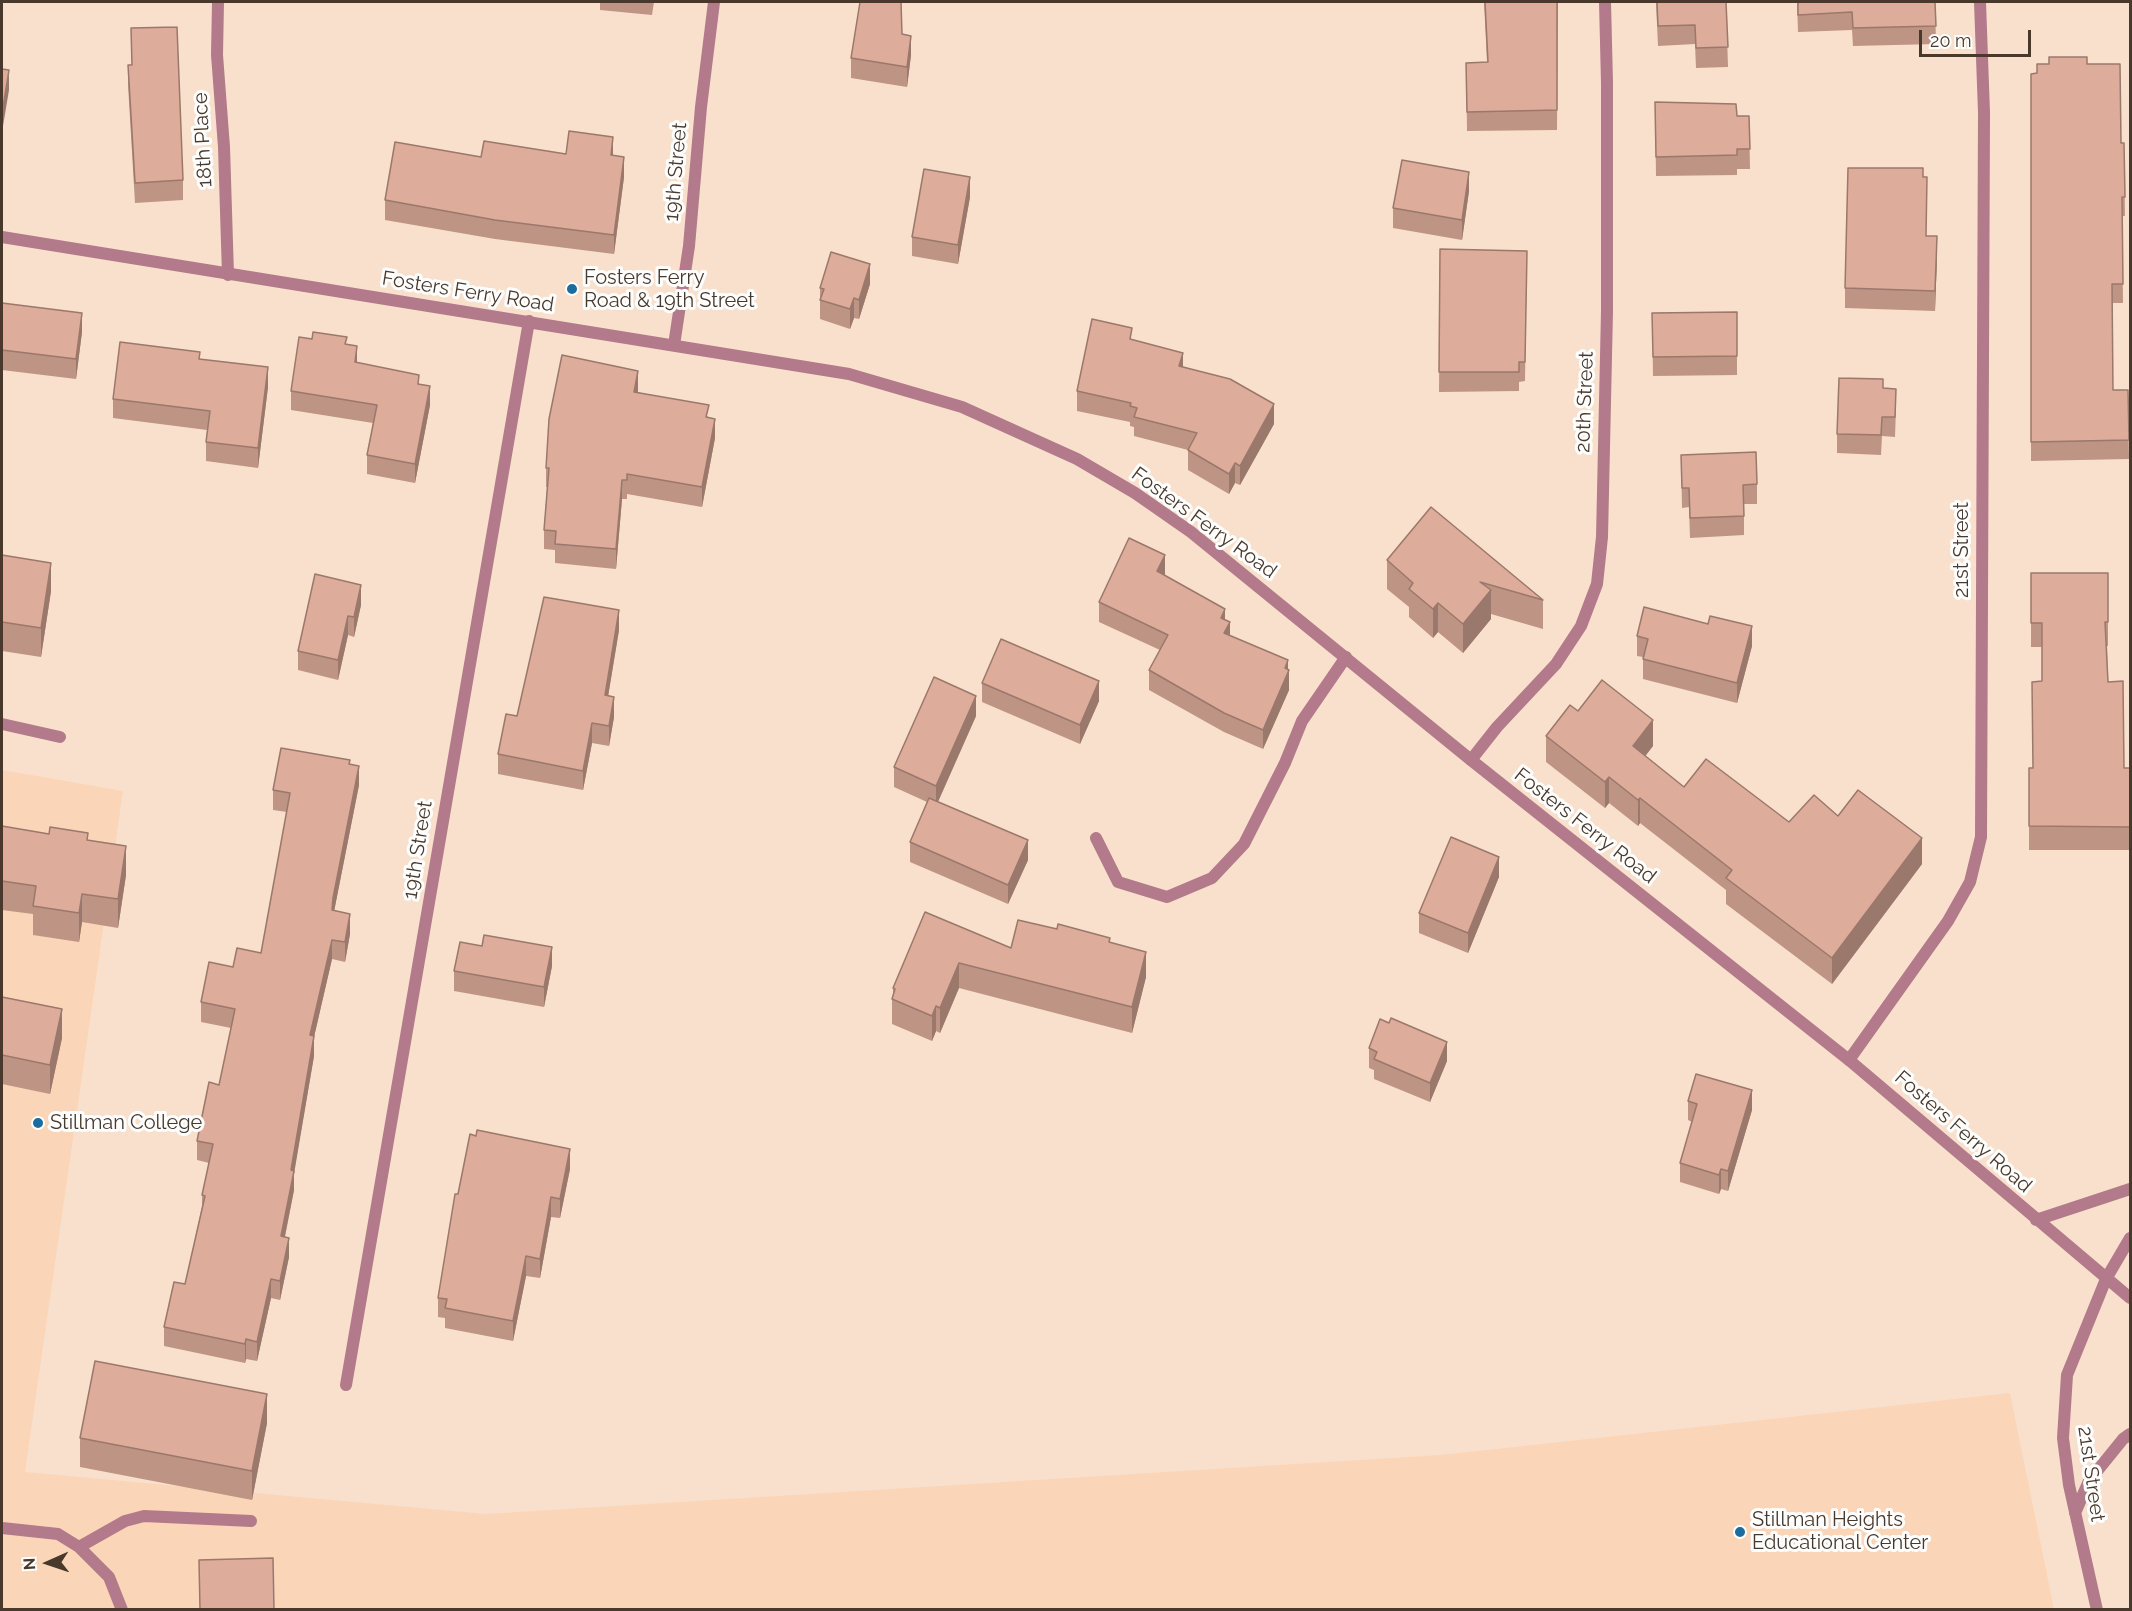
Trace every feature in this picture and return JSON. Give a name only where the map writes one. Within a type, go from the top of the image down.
[{"type":"street","name":"18th Place","points":[[218,2],[217,55],[224,147],[228,275]]},
{"type":"street","name":"19th Street","points":[[674,345],[689,246],[701,107],[714,2]]},
{"type":"street","name":"20th Street","points":[[1471,760],[1497,727],[1556,664],[1581,626],[1597,584],[1602,537],[1606,322],[1605,2]]},
{"type":"street","name":"21st Street","points":[[1849,1060],[1948,921],[1970,882],[1981,837],[1984,113],[1980,2]]},
{"type":"street","name":"Fosters Ferry Road","points":[[2,237],[849,374],[962,407],[1016,429],[1077,459],[1135,493],[1191,532],[1471,760],[1849,1060],[2130,1298]]},
{"type":"street","name":"19th Street","points":[[346,1385],[529,321]]},
{"type":"street","points":[[1096,838],[1118,882],[1167,897],[1212,878],[1244,844],[1285,763],[1302,721],[1346,657]]},
{"type":"street","points":[[2,724],[60,737]]},
{"type":"street","points":[[2036,1220],[2130,1189]]},
{"type":"street","name":"21st Street","points":[[2097,1610],[2075,1513],[2063,1438],[2067,1375],[2106,1278],[2130,1238]]},
{"type":"street","points":[[2075,1513],[2089,1481],[2123,1439],[2130,1434]]},
{"type":"street","points":[[79,1547],[125,1521],[144,1516],[251,1521]]},
{"type":"street","points":[[2,1528],[58,1534],[79,1547],[109,1577],[122,1610]]},
{"type":"shaded area","name":"Stillman College","points":[[2,770],[123,791],[25,1472],[486,1514],[1441,1455],[2010,1393],[2054,1609],[2,1609]]},
{"type":"building","points":[[860,2],[901,2],[902,34],[911,36],[907,67],[851,58]]},
{"type":"building","points":[[1485,2],[1557,2],[1557,110],[1467,112],[1466,63],[1488,62]]},
{"type":"building","points":[[1657,2],[1726,2],[1728,47],[1696,48],[1695,25],[1658,26]]},
{"type":"building","points":[[1798,2],[1935,2],[1936,26],[1853,28],[1852,12],[1798,15]]},
{"type":"building","points":[[177,27],[183,180],[135,183],[128,65],[132,65],[131,28]]},
{"type":"building","points":[[2049,57],[2087,57],[2087,64],[2120,64],[2121,143],[2124,143],[2125,197],[2122,197],[2123,284],[2112,284],[2113,390],[2128,390],[2129,440],[2031,442],[2031,74],[2037,73],[2037,64],[2049,64]]},
{"type":"building","points":[[2,69],[9,70],[2,113]]},
{"type":"building","points":[[1655,102],[1736,104],[1737,116],[1749,116],[1750,149],[1737,149],[1737,155],[1656,157]]},
{"type":"building","points":[[569,131],[613,137],[611,155],[624,157],[614,235],[495,220],[385,200],[395,142],[481,157],[484,141],[566,154]]},
{"type":"building","points":[[1402,160],[1469,172],[1462,220],[1393,208]]},
{"type":"building","points":[[1848,168],[1923,168],[1923,177],[1927,177],[1926,236],[1937,236],[1935,291],[1845,288]]},
{"type":"building","points":[[924,169],[970,177],[958,245],[912,237]]},
{"type":"building","points":[[1440,249],[1527,251],[1525,362],[1519,362],[1519,372],[1439,372]]},
{"type":"building","points":[[831,252],[870,264],[859,300],[854,298],[850,309],[820,300],[824,289],[820,288]]},
{"type":"building","points":[[2,303],[82,313],[76,359],[2,350]]},
{"type":"building","points":[[1737,312],[1737,356],[1653,357],[1652,313]]},
{"type":"building","points":[[1092,319],[1132,328],[1130,339],[1183,353],[1179,366],[1230,379],[1274,404],[1240,466],[1235,463],[1229,474],[1188,450],[1197,433],[1134,417],[1137,408],[1130,406],[1131,403],[1077,391]]},
{"type":"building","points":[[313,332],[347,337],[345,344],[357,346],[355,362],[419,375],[418,384],[430,386],[415,464],[367,455],[377,405],[291,391],[299,337],[312,339]]},
{"type":"building","points":[[120,342],[200,352],[199,359],[268,367],[258,448],[206,442],[210,411],[113,399]]},
{"type":"building","points":[[562,355],[638,371],[634,392],[709,405],[706,417],[715,419],[702,487],[627,474],[627,480],[622,480],[616,549],[555,544],[556,531],[544,530],[549,468],[546,468],[549,419]]},
{"type":"building","points":[[1839,378],[1883,379],[1883,388],[1896,389],[1895,417],[1882,417],[1881,435],[1837,434]]},
{"type":"building","points":[[1756,452],[1757,484],[1743,485],[1744,516],[1690,518],[1689,488],[1682,488],[1681,455]]},
{"type":"building","points":[[1431,507],[1543,600],[1480,582],[1491,590],[1463,624],[1438,603],[1433,609],[1409,589],[1413,583],[1387,560]]},
{"type":"building","points":[[1129,538],[1165,555],[1157,571],[1225,609],[1221,618],[1230,622],[1224,633],[1288,660],[1285,668],[1289,670],[1263,730],[1224,713],[1149,670],[1168,635],[1099,602]]},
{"type":"building","points":[[2,555],[51,563],[41,628],[2,622]]},
{"type":"building","points":[[2031,573],[2108,573],[2108,622],[2105,622],[2108,682],[2123,681],[2124,768],[2130,768],[2130,827],[2029,826],[2029,768],[2033,768],[2032,682],[2042,681],[2042,623],[2031,623]]},
{"type":"building","points":[[315,574],[361,585],[354,617],[348,616],[338,660],[298,651]]},
{"type":"building","points":[[544,597],[619,610],[605,695],[614,697],[609,726],[592,723],[583,771],[498,754],[506,714],[517,716]]},
{"type":"building","points":[[1644,607],[1708,624],[1710,616],[1752,626],[1737,683],[1643,659],[1648,639],[1637,636]]},
{"type":"building","points":[[1001,639],[1099,681],[1080,725],[982,683]]},
{"type":"building","points":[[934,677],[976,696],[936,786],[894,767]]},
{"type":"building","points":[[1602,680],[1653,720],[1633,746],[1684,787],[1706,759],[1789,822],[1814,795],[1838,816],[1858,790],[1922,838],[1832,958],[1726,878],[1732,870],[1640,798],[1638,800],[1609,777],[1605,782],[1546,736],[1570,705],[1578,711]]},
{"type":"building","points":[[281,748],[350,760],[349,764],[359,766],[332,910],[350,914],[345,942],[332,940],[310,1035],[314,1036],[291,1170],[294,1171],[281,1236],[289,1238],[280,1281],[271,1279],[257,1342],[246,1339],[245,1344],[164,1327],[174,1282],[185,1284],[205,1196],[202,1195],[213,1144],[197,1141],[209,1082],[219,1085],[235,1009],[201,1002],[209,962],[233,967],[237,948],[261,953],[290,793],[273,790]]},
{"type":"building","points":[[929,798],[1028,840],[1008,885],[910,842]]},
{"type":"building","points":[[2,826],[49,834],[50,827],[88,833],[87,840],[126,846],[118,899],[82,894],[79,913],[33,906],[36,886],[2,881]]},
{"type":"building","points":[[1451,837],[1499,857],[1468,933],[1419,913]]},
{"type":"building","points":[[925,912],[1011,948],[1018,920],[1057,929],[1058,924],[1110,938],[1109,942],[1146,952],[1132,1007],[959,963],[940,1008],[936,1006],[932,1016],[892,999],[895,989],[893,988]]},
{"type":"building","points":[[484,935],[552,947],[544,987],[454,971],[460,942],[482,946]]},
{"type":"building","points":[[2,997],[62,1009],[50,1065],[2,1055]]},
{"type":"building","points":[[1391,1018],[1447,1042],[1430,1083],[1374,1059],[1377,1052],[1369,1048],[1380,1019],[1389,1023]]},
{"type":"building","points":[[1696,1074],[1752,1090],[1728,1171],[1721,1169],[1719,1175],[1680,1163],[1697,1104],[1688,1101]]},
{"type":"building","points":[[477,1130],[570,1149],[560,1199],[551,1197],[540,1259],[526,1256],[513,1321],[445,1308],[447,1299],[438,1298],[455,1194],[458,1194],[470,1134],[476,1136]]},
{"type":"building","points":[[95,1361],[267,1394],[252,1471],[80,1438]]},
{"type":"building","points":[[273,1558],[274,1610],[200,1610],[199,1560]]},
{"type":"place","name":"Fosters Ferry Road & 19th Street","points":[[572,289]]},
{"type":"place","name":"Stillman College","points":[[38,1123]]},
{"type":"place","name":"Stillman Heights Educational Center","points":[[1740,1532]]}]
